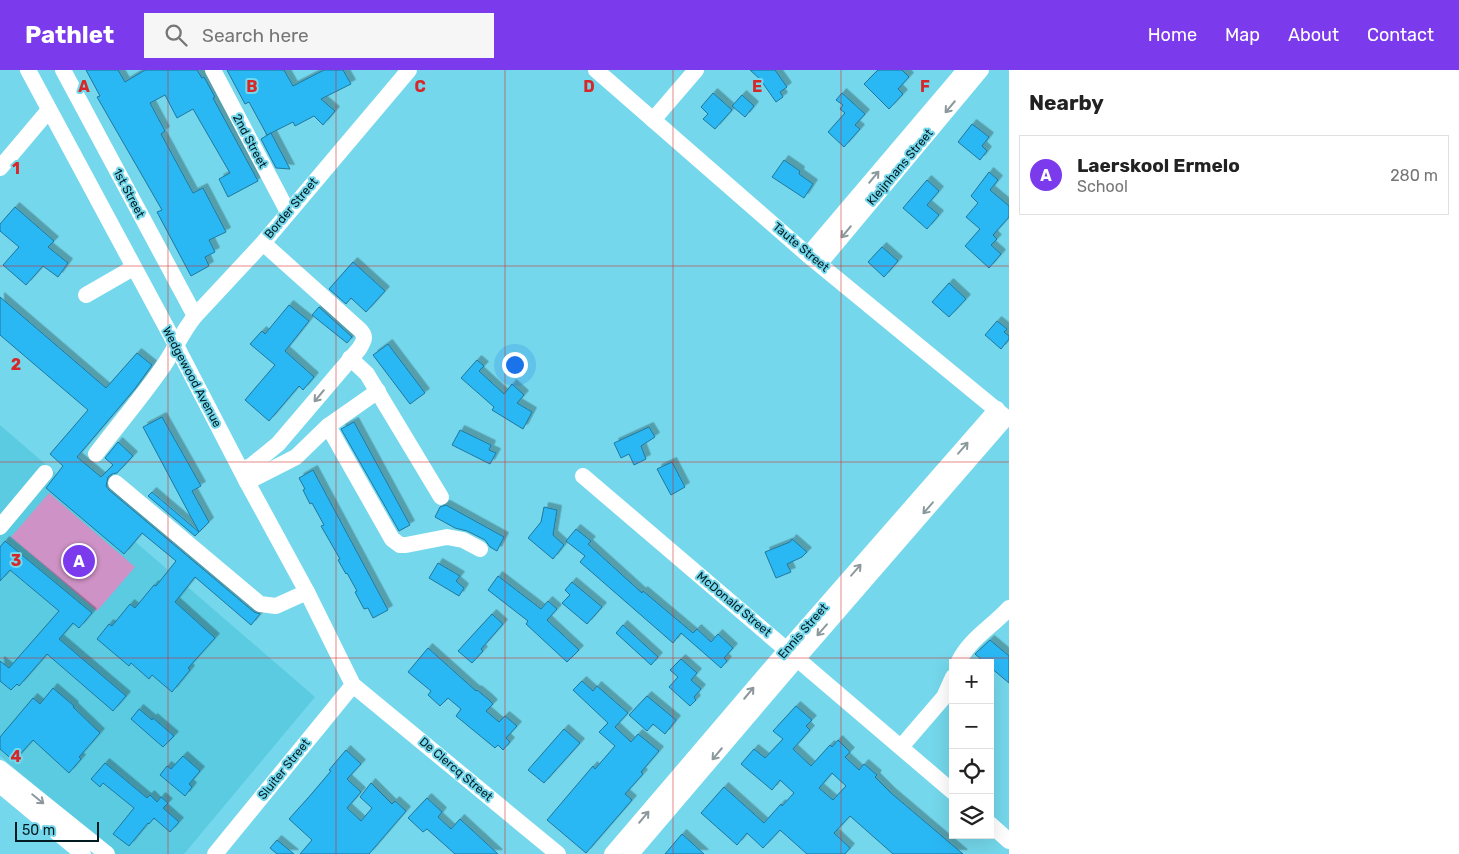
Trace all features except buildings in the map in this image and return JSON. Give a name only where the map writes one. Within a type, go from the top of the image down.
[{"type":"street","name":"Wedgewood Avenue","points":[[28,70],[307,592],[354,685]]},
{"type":"street","name":"1st Street","points":[[63,70],[195,316]]},
{"type":"street","name":"2nd Street","points":[[212,70],[288,212]]},
{"type":"street","name":"Border Street","points":[[96,454],[161,370],[177,347],[185,328],[263,243],[409,70]]},
{"type":"street","name":"Taute Street","points":[[596,70],[814,259],[1004,416]]},
{"type":"street","points":[[653,120],[696,70]]},
{"type":"street","name":"Kleijnhans Street","points":[[814,259],[965,70]]},
{"type":"street","name":"Kleijnhans Street","points":[[814,259],[981,70]]},
{"type":"street","points":[[0,168],[49,110]]},
{"type":"street","points":[[244,476],[251,466],[278,444],[362,344],[364,337],[364,333],[263,243]]},
{"type":"street","points":[[86,295],[133,268]]},
{"type":"street","points":[[350,358],[368,374],[441,497]]},
{"type":"street","points":[[244,476],[296,457],[328,426],[378,391]]},
{"type":"street","name":"Ennis Street","points":[[612,854],[1004,416]]},
{"type":"street","points":[[328,426],[388,536],[400,544],[406,545],[447,537],[463,540],[480,549]]},
{"type":"street","points":[[0,527],[45,473]]},
{"type":"street","name":"McDonald Street","points":[[583,476],[949,788]]},
{"type":"street","points":[[116,483],[260,604],[276,606],[307,592]]},
{"type":"street","points":[[961,659],[974,638],[996,622],[1009,608]]},
{"type":"street","name":"Ennis Street","points":[[632,854],[793,654]]},
{"type":"street","name":"Sluiter Street","points":[[215,854],[354,685]]},
{"type":"street","name":"De Clercq Street","points":[[354,685],[558,854]]},
{"type":"street","points":[[902,747],[949,689]]},
{"type":"street","points":[[0,768],[107,854]]},
{"type":"street","points":[[0,785],[83,854]]},
{"type":"street","points":[[994,828],[1009,841]]},
{"type":"shaded area","points":[[0,425],[315,697],[184,854],[116,854],[0,756]]},
{"type":"shaded area","points":[[49,493],[135,567],[97,611],[11,537]]},
{"type":"place","name":"Laerskool Ermelo","points":[[79,561]]}]
